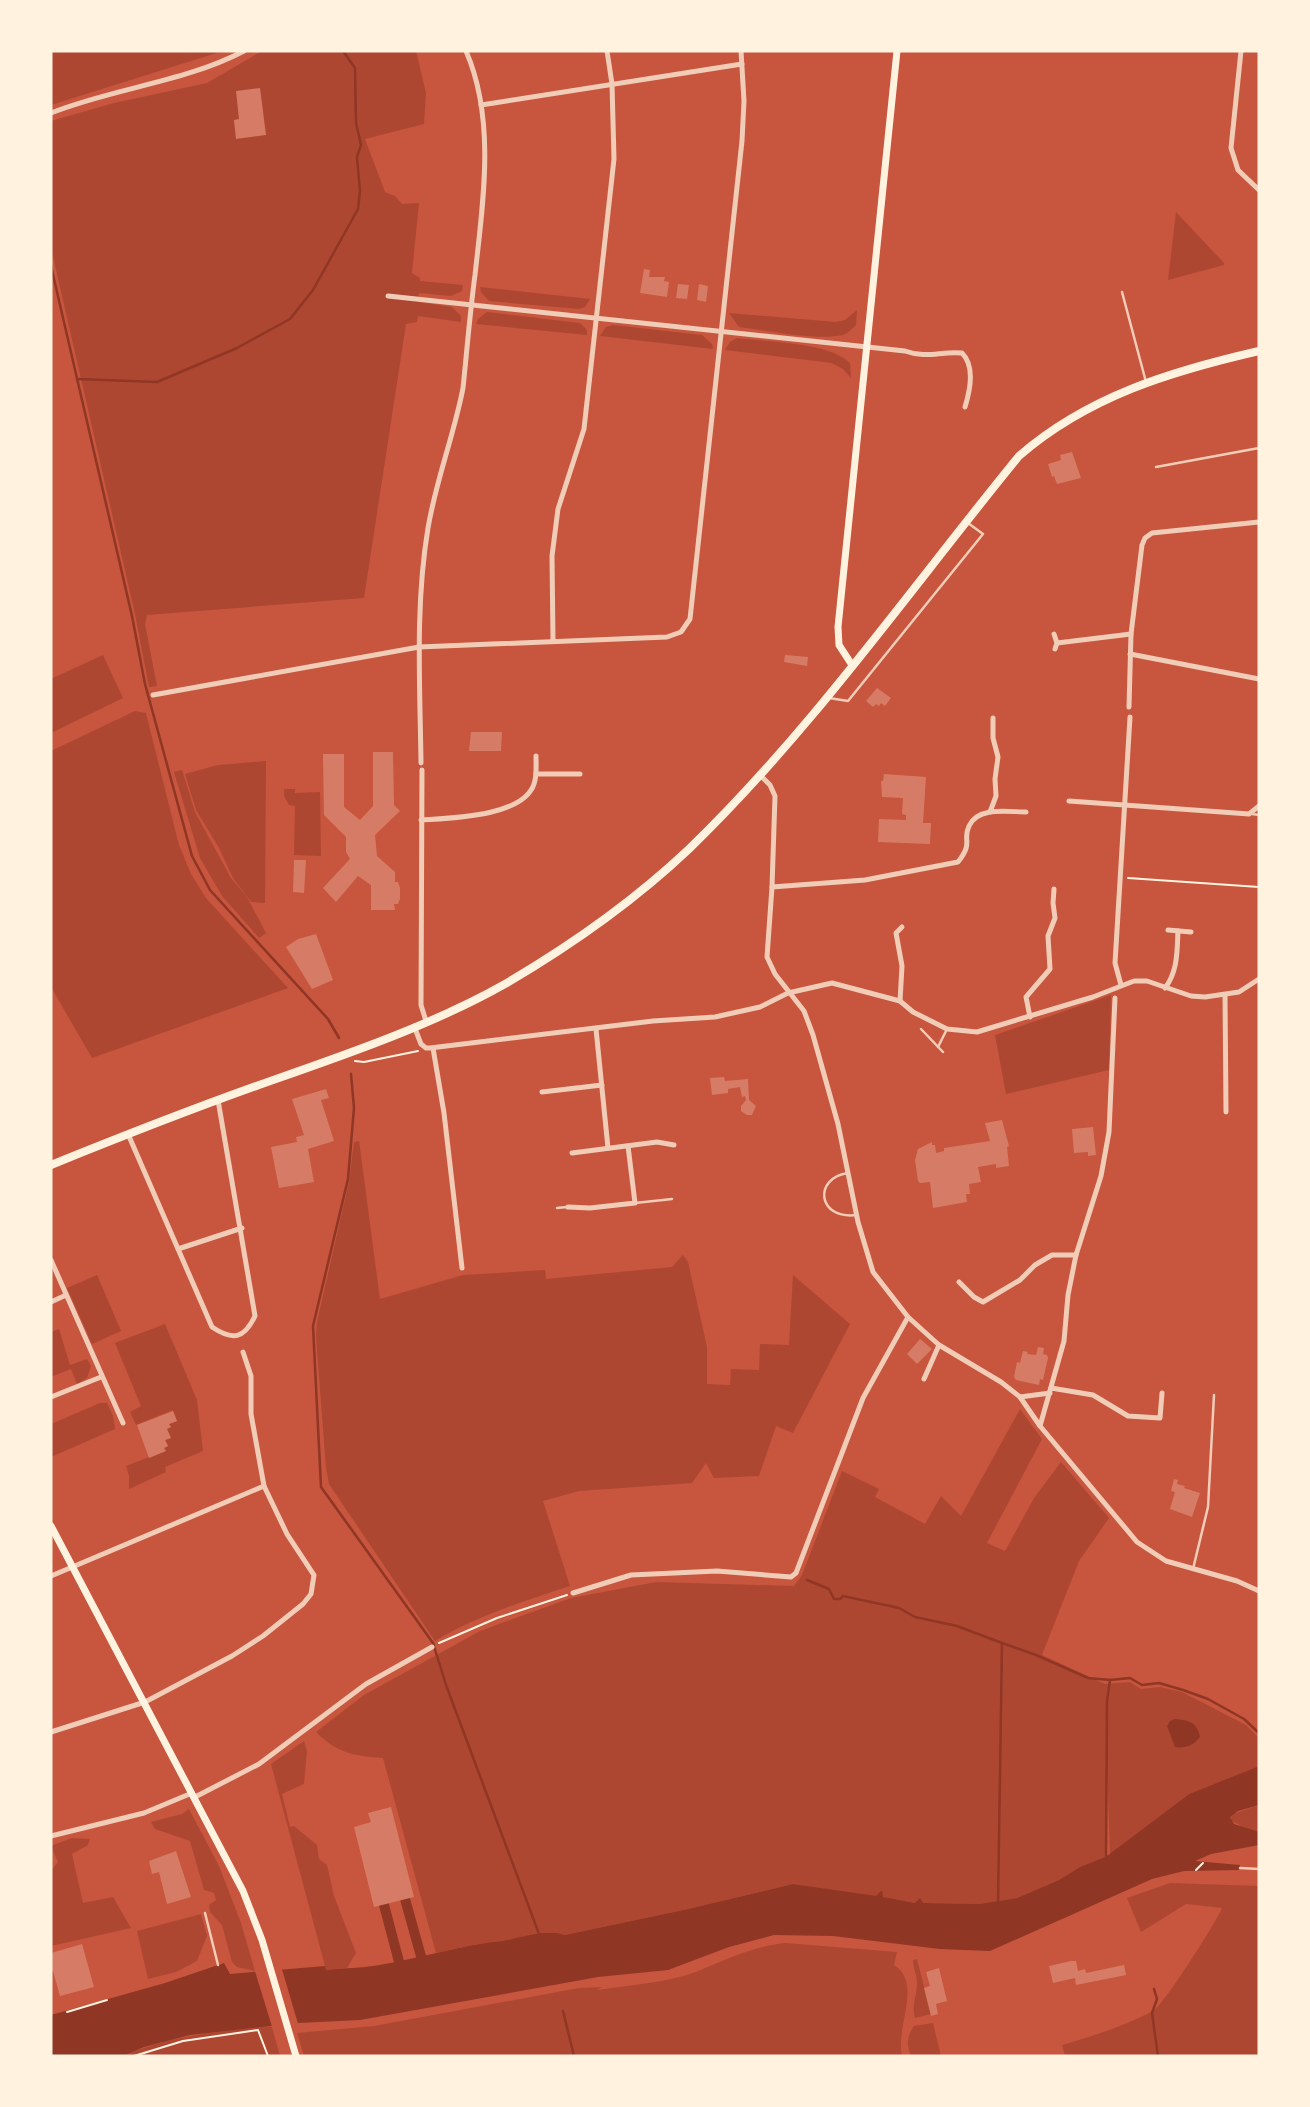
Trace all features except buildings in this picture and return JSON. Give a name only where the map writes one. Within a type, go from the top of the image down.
[{"type":"main road","points":[[852,665],[839,645],[838,627],[897,51]]},
{"type":"main road","points":[[51,1165],[218,1100],[344,1055],[426,1021],[506,983],[588,931],[644,888],[688,849],[759,774],[852,665],[1019,456],[1039,439],[1090,406],[1146,382],[1259,351]]},
{"type":"main road","points":[[51,1525],[243,1891],[261,1940],[295,2054]]},
{"type":"street","points":[[51,113],[123,89],[202,70],[244,51]]},
{"type":"street","points":[[426,1021],[421,1005],[421,571],[440,474],[458,415],[484,197],[481,105],[466,51]]},
{"type":"street","points":[[554,641],[552,556],[558,509],[584,429],[614,159],[612,84],[607,51]]},
{"type":"street","points":[[153,695],[419,648],[667,637],[681,632],[690,619],[742,141],[744,101],[741,51]]},
{"type":"street","points":[[1241,51],[1231,148],[1238,170],[1259,190]]},
{"type":"street","points":[[481,105],[742,64]]},
{"type":"street","points":[[388,296],[905,351],[923,356],[945,352],[962,353],[970,368],[965,407]]},
{"type":"street","points":[[1129,707],[1131,634],[1145,538],[1152,533],[1259,522]]},
{"type":"street","points":[[1054,634],[1056,646],[1131,634]]},
{"type":"street","points":[[1130,654],[1259,678]]},
{"type":"street","points":[[1121,985],[1115,963],[1130,717]]},
{"type":"street","points":[[990,812],[996,796],[998,757],[993,738],[993,718]]},
{"type":"street","points":[[421,820],[462,817],[506,807],[528,795],[534,785],[536,757]]},
{"type":"street","points":[[536,774],[580,774]]},
{"type":"street","points":[[759,774],[770,785],[775,796],[767,957],[788,993],[804,1011],[813,1035],[838,1124],[857,1215],[873,1272],[908,1317],[939,1345],[1001,1382],[1020,1397],[1040,1426],[1137,1542],[1166,1561],[1237,1581],[1259,1591]]},
{"type":"street","points":[[1069,801],[1249,814],[1259,806]]},
{"type":"street","points":[[772,887],[865,880],[958,862],[967,850],[969,827],[978,815],[1026,811]]},
{"type":"street","points":[[1030,1017],[1026,997],[1050,969],[1048,936],[1055,918],[1054,889]]},
{"type":"street","points":[[900,1001],[902,966],[896,933],[902,927]]},
{"type":"street","points":[[1168,930],[1191,932]]},
{"type":"street","points":[[1165,988],[1172,979],[1175,966],[1178,931]]},
{"type":"street","points":[[414,1026],[421,1044],[426,1048],[433,1048],[653,1021],[715,1017],[760,1007],[788,993],[832,983],[900,1001],[913,1012],[947,1029],[977,1032],[1030,1017],[1134,981],[1147,981],[1191,996],[1240,992],[1259,979]]},
{"type":"street","points":[[1225,995],[1226,1112]]},
{"type":"street","points":[[1040,1426],[1064,1341],[1068,1295],[1076,1255],[1101,1176],[1109,1132],[1115,998]]},
{"type":"street","points":[[596,1029],[608,1148]]},
{"type":"street","points":[[433,1048],[444,1113],[462,1268]]},
{"type":"street","points":[[542,1092],[602,1085]]},
{"type":"street","points":[[128,1134],[212,1328],[224,1335],[238,1336],[249,1329],[255,1316],[218,1100]]},
{"type":"street","points":[[572,1153],[664,1141],[674,1145]]},
{"type":"street","points":[[568,1207],[590,1208],[635,1203],[628,1146]]},
{"type":"street","points":[[178,1249],[242,1228]]},
{"type":"street","points":[[959,1282],[983,1302],[1020,1280],[1035,1265],[1052,1255],[1076,1255]]},
{"type":"street","points":[[51,1260],[123,1423]]},
{"type":"street","points":[[51,1302],[66,1295]]},
{"type":"street","points":[[573,1593],[631,1575],[717,1571],[790,1577],[796,1573],[863,1398],[908,1317]]},
{"type":"street","points":[[923,1379],[939,1345]]},
{"type":"street","points":[[51,1731],[145,1702],[264,1636],[303,1604],[311,1594],[314,1575],[287,1534],[264,1486],[251,1414],[251,1376],[243,1352]]},
{"type":"street","points":[[51,1397],[101,1377]]},
{"type":"street","points":[[1020,1397],[1050,1391],[1093,1395],[1128,1416],[1160,1418],[1162,1393]]},
{"type":"street","points":[[51,1576],[264,1486]]},
{"type":"street","points":[[51,1836],[144,1813],[193,1795],[259,1764],[366,1685],[434,1646]]},
{"type":"lane","points":[[1122,292],[1146,382]]},
{"type":"lane","points":[[1156,467],[1259,448]]},
{"type":"lane","points":[[825,698],[848,701],[983,534],[966,521]]},
{"type":"lane","points":[[1249,814],[1259,815]]},
{"type":"lane","points":[[921,1029],[943,1052]]},
{"type":"lane","points":[[938,1046],[947,1029]]},
{"type":"lane","points":[[849,1172],[829,1181],[825,1188],[825,1199],[828,1208],[835,1214],[857,1215]]},
{"type":"lane","points":[[635,1203],[672,1199]]},
{"type":"lane","points":[[557,1208],[568,1207]]},
{"type":"lane","points":[[1193,1569],[1208,1507],[1214,1395]]},
{"type":"lane","points":[[1240,1868],[1259,1869]]},
{"type":"lane","points":[[205,1913],[218,1965]]},
{"type":"path","points":[[1120,878],[1259,887]]},
{"type":"path","points":[[344,1055],[364,1062],[426,1048]]},
{"type":"path","points":[[434,1646],[497,1618],[573,1593]]},
{"type":"path","points":[[1196,1870],[1203,1863]]},
{"type":"path","points":[[67,2012],[107,2000]]},
{"type":"path","points":[[134,2056],[183,2041],[258,2030],[268,2056]]},
{"type":"shaded area","points":[[51,51],[223,51],[51,105]]},
{"type":"shaded area","points":[[262,51],[416,51],[426,93],[424,124],[365,139],[385,192],[395,196],[402,204],[419,203],[412,273],[420,278],[420,281],[463,285],[462,291],[451,296],[419,293],[418,302],[452,307],[461,316],[461,322],[418,316],[417,322],[406,324],[364,598],[147,615],[145,624],[157,686],[149,687],[135,614],[51,248],[51,121],[114,103],[207,83]]},
{"type":"shaded area","points":[[1176,212],[1224,263],[1224,265],[1168,280]]},
{"type":"shaded area","points":[[480,287],[590,299],[585,307],[579,309],[489,301]]},
{"type":"shaded area","points":[[857,310],[856,325],[845,334],[832,337],[739,327],[729,313],[836,322],[845,320]]},
{"type":"shaded area","points":[[487,312],[580,323],[587,330],[587,335],[476,324]]},
{"type":"shaded area","points":[[613,325],[702,335],[712,344],[713,349],[600,336],[606,327]]},
{"type":"shaded area","points":[[737,338],[797,344],[828,351],[850,363],[851,378],[843,369],[832,363],[725,350],[730,342]]},
{"type":"shaded area","points":[[103,655],[123,698],[51,733],[51,679]]},
{"type":"shaded area","points":[[135,711],[146,713],[179,845],[191,874],[206,898],[288,988],[92,1058],[51,987],[51,751]]},
{"type":"shaded area","points":[[266,761],[265,903],[251,902],[233,878],[196,810],[185,774],[218,765]]},
{"type":"shaded area","points":[[182,770],[195,812],[231,878],[247,897],[266,933],[259,938],[222,896],[200,858],[174,772]]},
{"type":"shaded area","points":[[284,789],[295,789],[295,793],[320,792],[321,856],[294,855],[295,806],[289,805]]},
{"type":"shaded area","points":[[1111,995],[1109,1070],[1006,1094],[995,1035]]},
{"type":"shaded area","points":[[359,1141],[380,1299],[463,1275],[545,1270],[546,1279],[672,1267],[683,1255],[688,1262],[707,1347],[707,1384],[730,1385],[731,1369],[759,1370],[760,1344],[789,1345],[793,1275],[850,1324],[793,1433],[776,1426],[759,1476],[714,1478],[706,1463],[692,1483],[579,1491],[543,1501],[570,1586],[518,1603],[435,1641],[329,1484],[326,1468],[317,1322],[349,1182],[354,1142]]},
{"type":"shaded area","points":[[97,1275],[121,1331],[92,1344],[67,1288]]},
{"type":"shaded area","points":[[165,1324],[197,1400],[203,1451],[165,1467],[166,1472],[129,1489],[126,1466],[165,1451],[164,1448],[168,1446],[165,1440],[170,1438],[167,1429],[169,1424],[177,1421],[173,1410],[136,1425],[130,1412],[141,1406],[115,1343]]},
{"type":"shaded area","points":[[59,1329],[70,1365],[87,1359],[91,1366],[87,1378],[77,1384],[71,1369],[51,1377],[51,1332]]},
{"type":"shaded area","points":[[100,1403],[107,1403],[115,1429],[51,1457],[51,1424]]},
{"type":"shaded area","points":[[1020,1409],[1042,1439],[987,1543],[1005,1551],[1034,1498],[1061,1462],[1109,1518],[1079,1561],[1042,1655],[1105,1684],[1130,1682],[1141,1689],[1160,1687],[1182,1692],[1246,1725],[1259,1738],[1259,1766],[1189,1794],[1110,1854],[1107,1765],[1107,1856],[1017,1898],[980,1904],[916,1903],[793,1884],[565,1935],[541,1933],[436,1953],[383,1758],[339,1749],[316,1732],[364,1695],[480,1631],[571,1598],[656,1582],[794,1586],[802,1575],[842,1471],[879,1489],[875,1497],[925,1524],[941,1496],[961,1516]]},
{"type":"shaded area","points":[[1175,1719],[1192,1723],[1200,1737],[1189,1746],[1175,1747],[1167,1726]]},
{"type":"shaded area","points":[[304,1741],[307,1751],[304,1784],[282,1794],[290,1827],[294,1826],[317,1845],[319,1859],[327,1865],[334,1896],[356,1953],[347,1968],[326,1970],[271,1764]]},
{"type":"shaded area","points":[[1259,1766],[1259,1805],[1238,1811],[1230,1817],[1234,1824],[1259,1832],[1259,1845],[1211,1854],[1195,1861],[1240,1865],[1239,1870],[1184,1871],[1152,1879],[990,1951],[940,1949],[833,1936],[774,1935],[729,1947],[668,1970],[598,1977],[360,2020],[298,2023],[190,2035],[144,2047],[123,2056],[51,2056],[51,2015],[165,1983],[224,1963],[230,1974],[325,1966],[326,1970],[371,1966],[533,1934],[565,1935],[793,1884],[876,1896],[882,1890],[883,1897],[915,1903],[920,1898],[923,1903],[980,1904],[1017,1898],[1107,1856],[1189,1794]]},
{"type":"shaded area","points":[[1259,1805],[1259,1832],[1245,1828],[1230,1817],[1233,1814]]},
{"type":"shaded area","points":[[189,1809],[219,1866],[241,1923],[255,1971],[237,1967],[232,1962],[222,1925],[210,1912],[209,1905],[216,1900],[214,1893],[204,1890],[190,1841],[155,1829],[151,1822],[182,1814]]},
{"type":"shaded area","points":[[72,1838],[90,1839],[88,1845],[72,1854],[83,1903],[113,1897],[131,1928],[51,1946],[51,1871],[58,1862],[51,1846]]},
{"type":"shaded area","points":[[1170,1883],[1259,1886],[1259,2056],[1065,2056],[1062,2045],[1120,2026],[1159,2006],[1211,1929],[1222,1908],[1186,1904],[1141,1932],[1127,1898]]},
{"type":"shaded area","points":[[201,1914],[207,1936],[197,1961],[176,1972],[148,1979],[137,1931]]},
{"type":"shaded area","points":[[785,1943],[897,1952],[894,1965],[902,1973],[907,1994],[902,2056],[304,2056],[297,2033],[374,2026],[579,1988],[602,1987],[597,1990],[660,1981],[696,1972],[751,1950]]},
{"type":"shaded area","points":[[917,1959],[931,2014],[915,2018],[917,1983],[913,1960]]},
{"type":"shaded area","points":[[933,2023],[941,2056],[911,2056],[908,2041],[914,2026]]},
{"type":"shaded area","points":[[272,2027],[280,2056],[123,2056],[176,2039]]},
{"type":"pier","points":[[281,1966],[299,2027],[273,2030],[254,1968]]},
{"type":"waterway","points":[[77,379],[157,382],[237,348],[290,319],[313,290],[358,209],[360,191],[357,157],[361,145],[356,123],[355,68],[343,51]]},
{"type":"waterway","points":[[51,266],[132,616],[145,684],[192,856],[210,890],[328,1019],[339,1038]]},
{"type":"waterway","points":[[351,1074],[354,1108],[348,1179],[313,1326],[321,1487],[433,1643],[446,1685],[539,1934]]},
{"type":"waterway","points":[[807,1580],[829,1589],[834,1599],[843,1596],[899,1608],[915,1617],[957,1626],[1002,1643],[998,1903]]},
{"type":"waterway","points":[[1002,1643],[1088,1678],[1110,1680],[1107,1701],[1106,1859]]},
{"type":"waterway","points":[[1110,1680],[1130,1678],[1142,1685],[1159,1683],[1183,1690],[1208,1699],[1244,1719],[1259,1733]]},
{"type":"waterway","points":[[405,1899],[424,1967]]},
{"type":"waterway","points":[[384,1905],[402,1973]]},
{"type":"waterway","points":[[1154,1989],[1157,1999],[1152,2013],[1158,2056]]},
{"type":"waterway","points":[[563,2011],[574,2056]]}]
